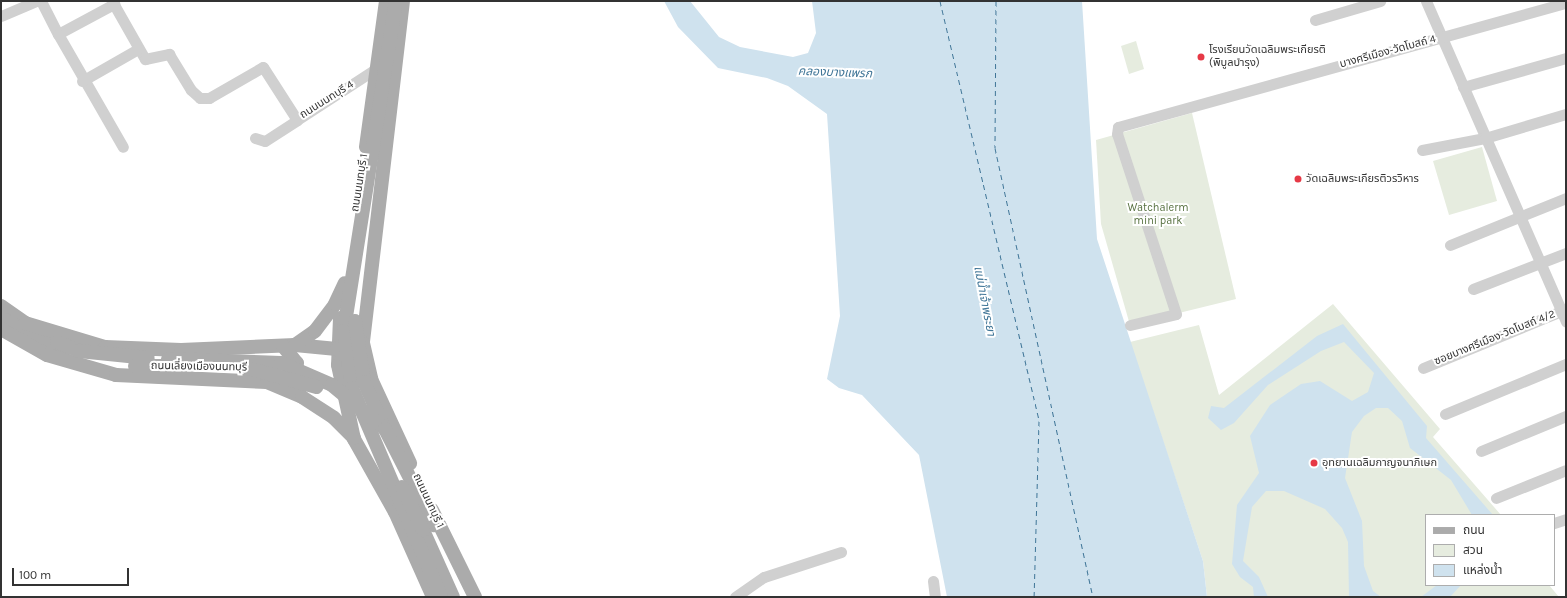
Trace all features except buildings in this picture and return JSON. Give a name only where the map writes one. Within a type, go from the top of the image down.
[{"type":"main road","name":"ถนนนนทบุรี 1","points":[[386,1],[345,283],[340,357],[354,439],[395,512],[433,597]]},
{"type":"main road","points":[[396,1],[344,331],[352,388],[442,597]]},
{"type":"main road","name":"ถนนนนทบุรี 1","points":[[403,1],[368,289],[363,343],[371,379],[475,597]]},
{"type":"main road","points":[[385,429],[364,382],[353,330],[393,39],[403,1]]},
{"type":"main road","points":[[268,382],[287,381],[295,374],[297,363],[289,346],[315,331],[335,304],[345,283]]},
{"type":"main road","name":"ถนนนนทบุรี 1","points":[[282,388],[312,393],[340,357],[354,344],[368,289]]},
{"type":"main road","name":"ถนนเลี่ยงเมืองนนทบุรี","points":[[1,306],[10,323],[47,355],[116,375],[152,380],[268,382],[282,388],[334,418],[354,439]]},
{"type":"main road","points":[[1,315],[10,323]]},
{"type":"main road","name":"ถนนเลี่ยงเมืองนนทบุรี","points":[[10,323],[79,358],[117,366],[167,363],[281,363],[332,385],[385,429],[466,597]]},
{"type":"main road","name":"ถนนเลี่ยงเมืองนนทบุรี","points":[[10,323],[105,347],[181,350],[289,346],[340,357]]},
{"type":"main road","points":[[340,357],[371,379]]},
{"type":"main road","name":"ถนนเลี่ยงเมืองนนทบุรี","points":[[167,363],[268,371],[322,389],[350,408],[378,440],[453,597]]},
{"type":"main road","points":[[395,512],[398,495],[404,488],[417,488],[427,496]]},
{"type":"street","points":[[1,16],[37,1]]},
{"type":"street","points":[[41,1],[82,81],[123,147]]},
{"type":"street","points":[[1315,20],[1380,1]]},
{"type":"street","points":[[1426,1],[1540,264],[1563,310],[1566,322]]},
{"type":"street","points":[[58,34],[113,3],[138,49],[82,81]]},
{"type":"street","name":"บางศรีเมือง-วัดโบสถ์ 4","points":[[1130,326],[1176,314],[1116,134],[1118,127],[1442,37],[1544,5],[1566,4]]},
{"type":"street","name":"ถนนนนทบุรี 4","points":[[138,49],[145,59],[168,54],[196,97],[203,99],[263,67],[297,120],[377,68]]},
{"type":"street","points":[[1462,87],[1566,58]]},
{"type":"street","points":[[1422,150],[1485,138],[1566,114]]},
{"type":"street","points":[[255,138],[265,141],[297,120]]},
{"type":"street","points":[[1450,245],[1520,218],[1566,198]]},
{"type":"street","points":[[1473,289],[1566,253]]},
{"type":"street","name":"ซอยบางศรีเมือง-วัดโบสถ์ 4/2","points":[[1423,368],[1563,310]]},
{"type":"street","points":[[1445,414],[1566,364]]},
{"type":"street","points":[[1481,451],[1566,416]]},
{"type":"street","points":[[1496,498],[1566,470]]},
{"type":"street","points":[[1555,523],[1566,519]]},
{"type":"street","points":[[735,597],[764,577],[841,552]]},
{"type":"street","points":[[933,581],[936,597]]},
{"type":"green space","points":[[1136,41],[1144,69],[1129,74],[1121,46]]},
{"type":"green space","name":"Watchalerm mini park","points":[[1192,113],[1236,299],[1130,325],[1101,224],[1096,140]]},
{"type":"green space","points":[[1482,147],[1497,201],[1449,215],[1433,161]]},
{"type":"green space","name":"อุทยานเฉลิมกาญจนาภิเษก","points":[[1333,304],[1440,429],[1433,437],[1500,514],[1425,514],[1425,586],[1550,586],[1559,597],[1207,597],[1203,561],[1130,342],[1199,325],[1219,395]]},
{"type":"water","points":[[664,1],[690,1],[719,37],[740,47],[793,57],[808,53],[816,33],[812,1],[1082,1],[1097,239],[1203,561],[1207,597],[947,597],[919,455],[862,395],[839,388],[827,379],[840,316],[827,114],[788,86],[767,78],[718,68],[678,27]]},
{"type":"water","points":[[1343,324],[1427,426],[1426,438],[1492,514],[1471,514],[1451,480],[1410,448],[1402,421],[1388,408],[1376,408],[1364,416],[1352,432],[1345,478],[1362,521],[1364,566],[1373,591],[1381,597],[1349,597],[1348,542],[1342,528],[1325,509],[1284,491],[1266,491],[1252,507],[1243,561],[1259,577],[1268,597],[1254,597],[1253,587],[1240,577],[1232,564],[1237,505],[1259,473],[1250,436],[1270,405],[1301,384],[1320,381],[1352,401],[1368,392],[1374,373],[1344,342],[1321,351],[1268,385],[1234,423],[1221,430],[1208,418],[1211,406],[1224,408],[1317,336]]},
{"type":"water","points":[[1436,586],[1460,586],[1450,597],[1421,597]]},
{"type":"ferry route","points":[[940,1],[1039,421],[1034,597]]},
{"type":"ferry route","points":[[996,1],[995,148],[1093,597]]},
{"type":"place","name":"โรงเรียนวัดเฉลิมพระเกียรติ (พิบูลบำรุง)","points":[[1201,57]]},
{"type":"place","name":"วัดเฉลิมพระเกียรติวรวิหาร","points":[[1298,179]]},
{"type":"place","name":"อุทยานเฉลิมกาญจนาภิเษก","points":[[1314,463]]},
{"type":"water label","name":"คลองบางแพรก","points":[[835,73]]},
{"type":"water label","name":"แม่น้ำเจ้าพระยา","points":[[984,301]]}]
